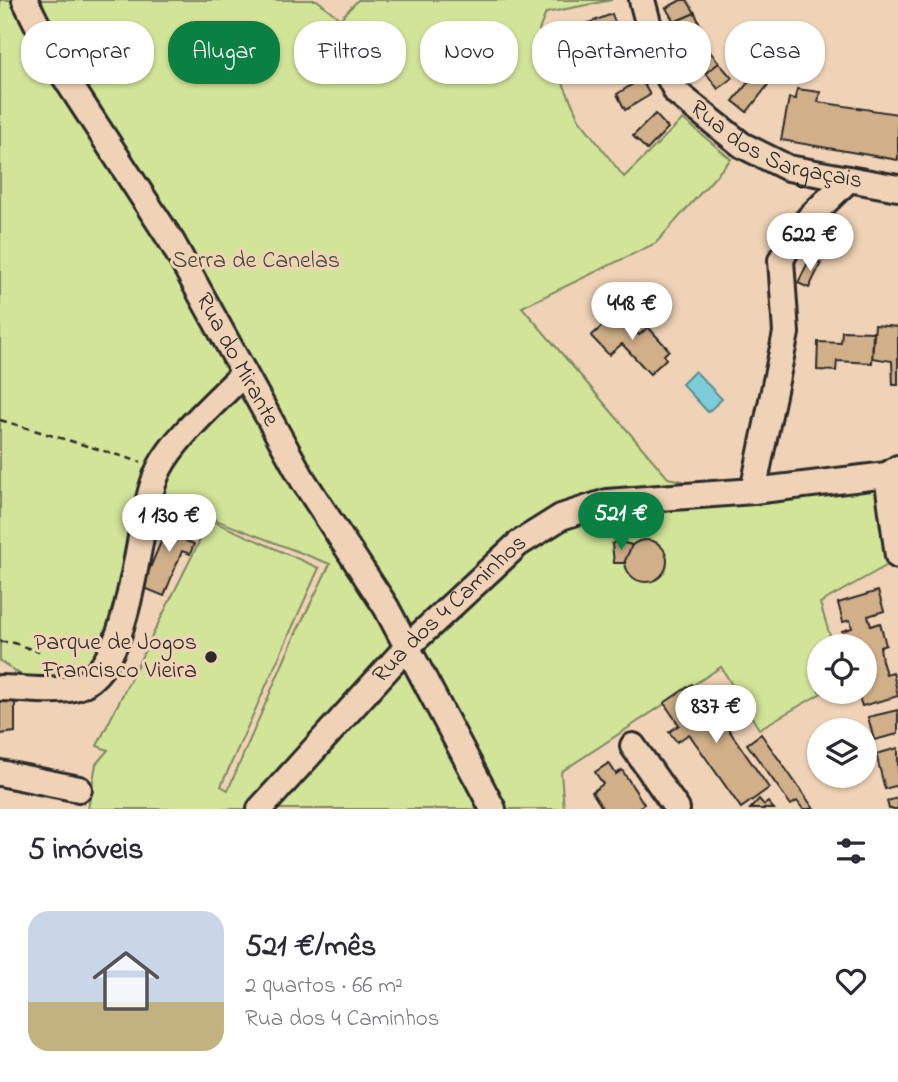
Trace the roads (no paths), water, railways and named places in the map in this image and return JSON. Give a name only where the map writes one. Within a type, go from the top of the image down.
[{"type":"street","name":"Rua do Mirante","points":[[25,0],[59,68],[172,242],[303,480],[386,607],[493,809]]},
{"type":"street","name":"Rua dos Sargaçais","points":[[642,0],[656,53],[677,93],[743,145],[788,168],[898,188]]},
{"type":"street","points":[[753,491],[786,333],[781,260],[792,239],[810,217],[848,180]]},
{"type":"street","points":[[0,688],[79,686],[100,668],[117,636],[159,468],[206,412],[244,373]]},
{"type":"street","points":[[892,471],[898,556]]},
{"type":"street","name":"Rua dos 4 Caminhos","points":[[260,809],[408,646],[518,544],[561,517],[607,502],[753,491],[892,471]]},
{"type":"street","points":[[634,746],[677,809]]},
{"type":"street","points":[[0,773],[79,789]]},
{"type":"water","points":[[695,371],[722,399],[708,412],[682,384]]},
{"type":"place","name":"Parque de Jogos Francisco Vieira","points":[[211,657]]},
{"type":"park label","name":"Serra de Canelas","points":[[256,261]]}]
